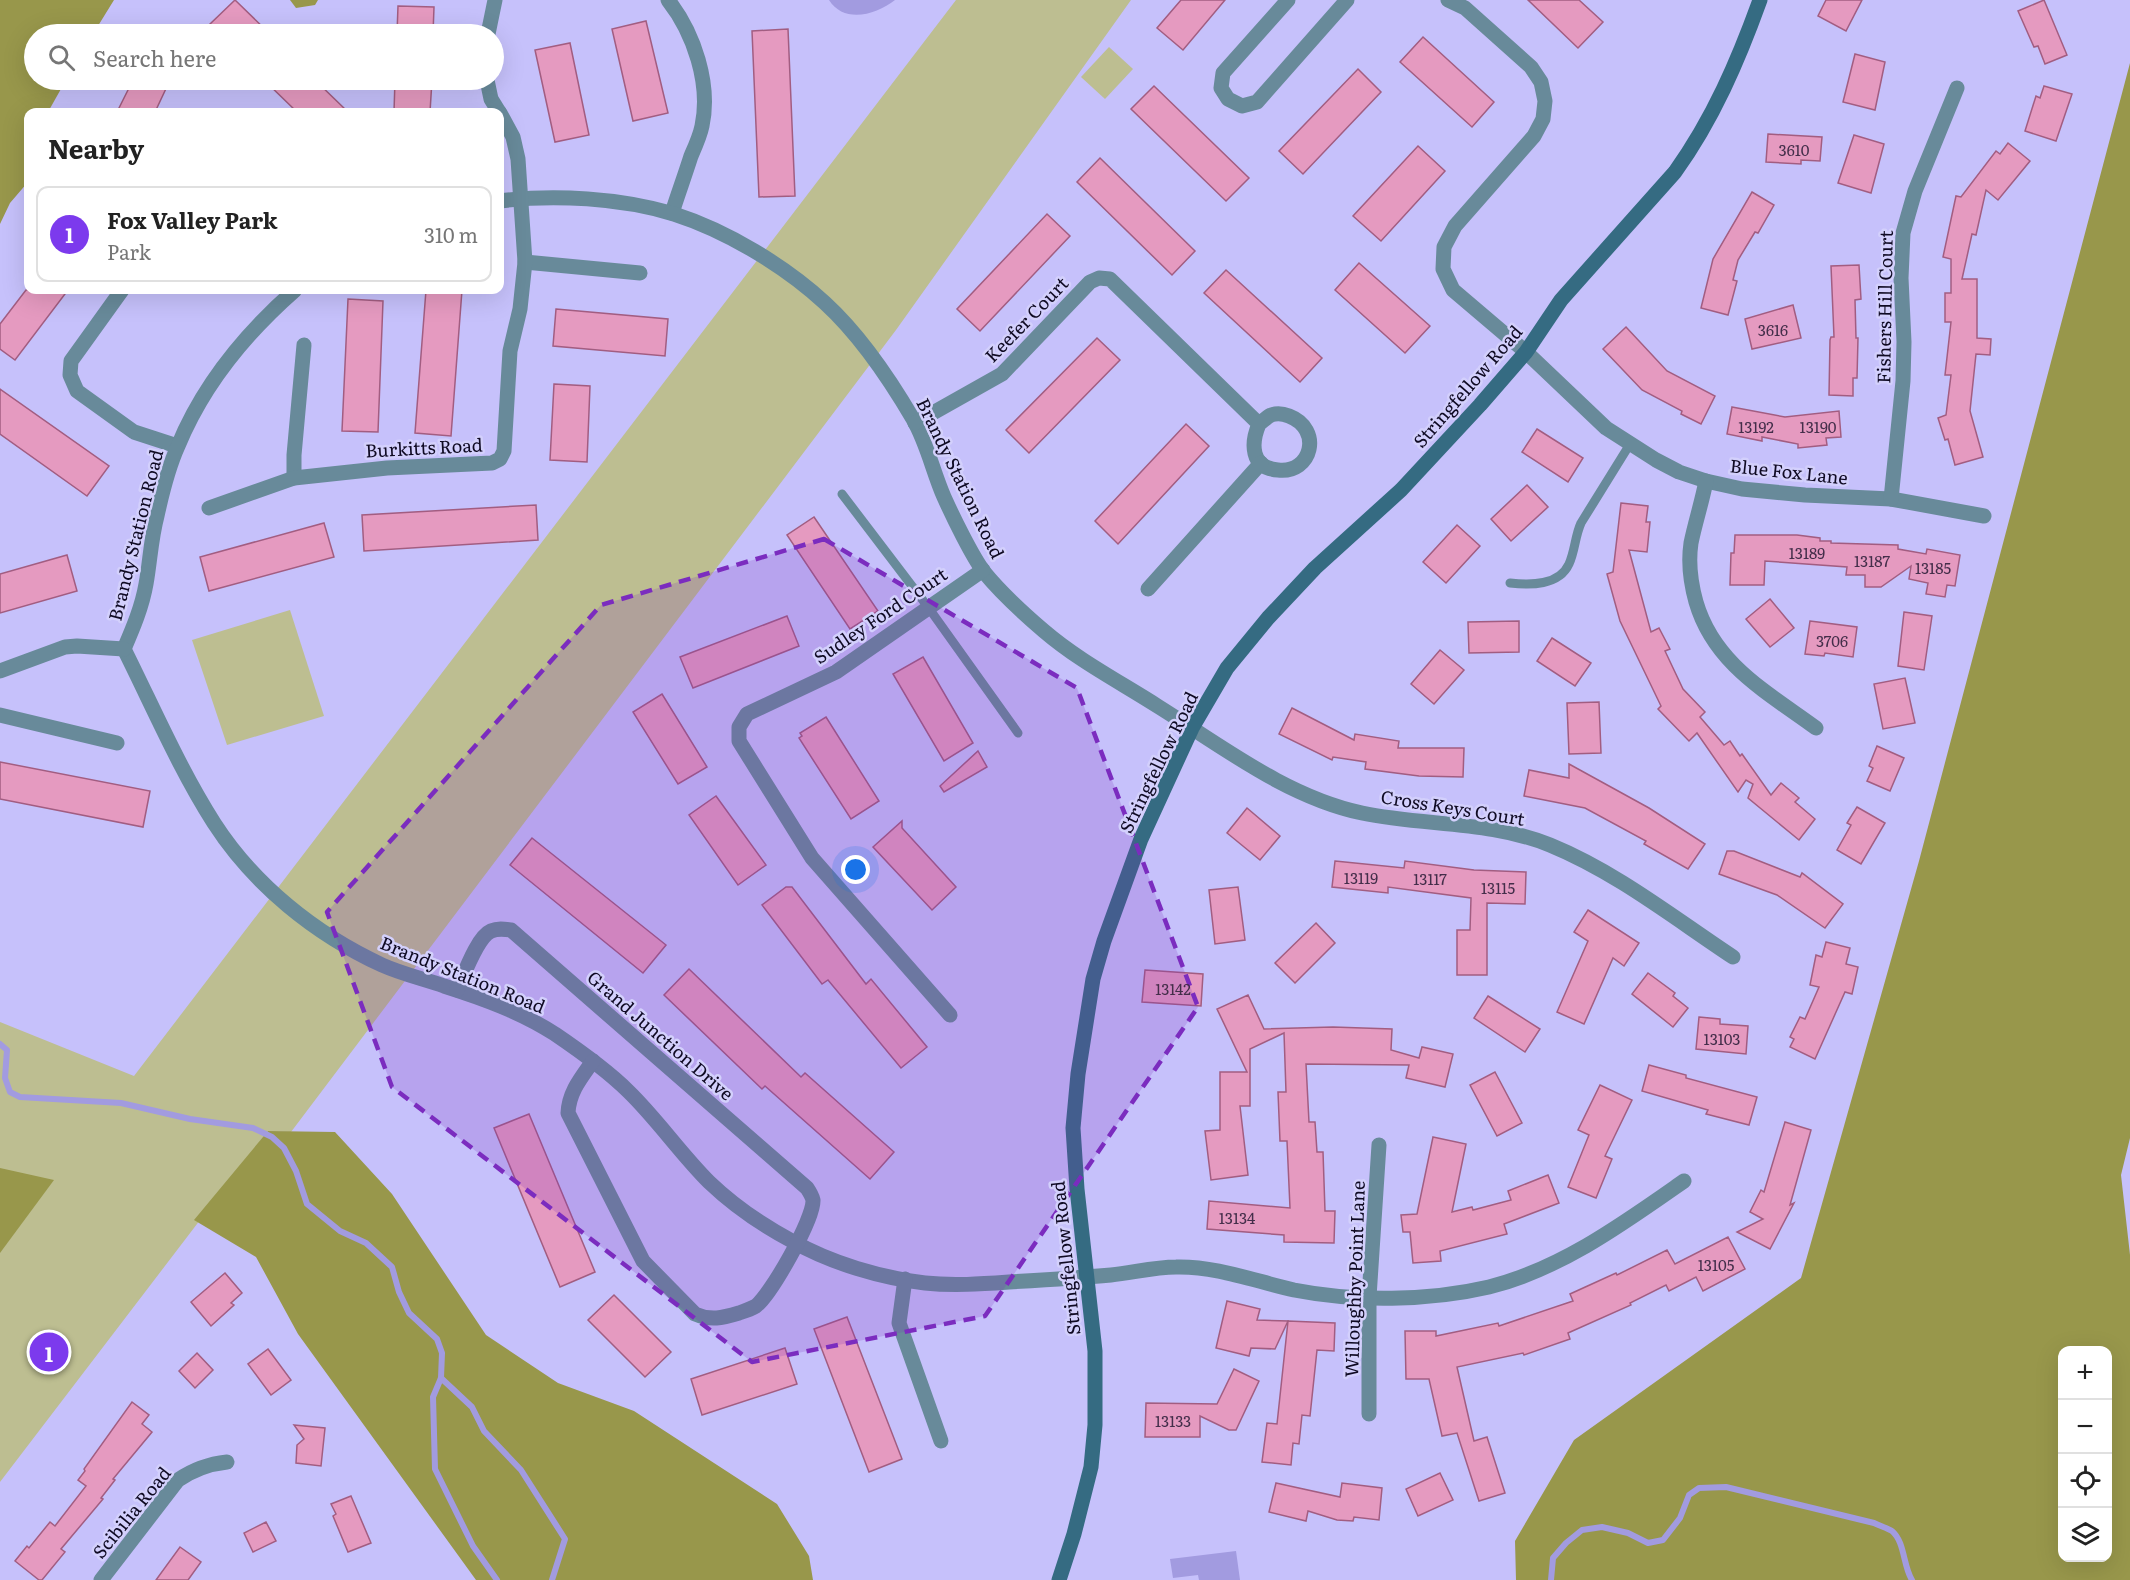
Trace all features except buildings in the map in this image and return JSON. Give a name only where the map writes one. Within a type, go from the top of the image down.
[{"type":"main road","name":"Stringfellow Road","points":[[1059,1580],[1074,1534],[1091,1467],[1095,1425],[1095,1351],[1073,1128],[1078,1074],[1093,979],[1104,941],[1141,839],[1192,728],[1227,668],[1268,618],[1315,568],[1401,490],[1526,352],[1561,300],[1675,172],[1691,149],[1731,75],[1760,0]]},
{"type":"street","points":[[490,24],[495,0]]},
{"type":"street","points":[[668,0],[678,13],[688,33],[701,70],[705,100],[702,126],[672,213]]},
{"type":"street","points":[[1288,0],[1223,73],[1221,88],[1228,99],[1242,106],[1257,102],[1347,0]]},
{"type":"street","name":"Blue Fox Lane","points":[[1448,0],[1465,8],[1531,67],[1541,82],[1545,101],[1543,118],[1534,136],[1455,226],[1444,248],[1443,269],[1453,290],[1526,352],[1606,428],[1679,472],[1742,489],[1891,499],[1984,516]]},
{"type":"street","name":"Fishers Hill Court","points":[[1891,499],[1903,371],[1901,278],[1903,233],[1915,191],[1957,88]]},
{"type":"street","name":"Burkitts Road","points":[[489,90],[496,108]]},
{"type":"street","name":"Burkitts Road","points":[[209,508],[294,478],[387,468],[492,463],[500,459],[504,451],[510,351],[520,309],[525,262],[518,159],[513,137],[504,122]]},
{"type":"street","name":"Brandy Station Road","points":[[504,200],[520,198],[600,200],[672,213],[697,222],[750,249],[800,283],[824,302],[864,346],[885,374],[915,423],[945,500],[982,570],[1024,613],[1060,645],[1192,728]]},
{"type":"street","points":[[525,262],[640,273]]},
{"type":"street","name":"Keefer Court","points":[[915,423],[1002,374],[1090,282],[1099,278],[1110,279],[1259,424]]},
{"type":"street","points":[[119,294],[71,361],[70,375],[78,391],[134,432],[177,446]]},
{"type":"street","name":"Brandy Station Road","points":[[291,294],[237,348],[206,393],[177,446],[156,520],[146,586],[137,619],[124,649],[191,784],[215,825],[237,855],[262,882],[297,913],[353,950],[387,967],[515,1012],[543,1027],[592,1061],[628,1091],[709,1181],[757,1220],[796,1244],[830,1258],[882,1274],[925,1283],[968,1285],[1086,1277],[1174,1267],[1216,1270],[1292,1289],[1327,1295],[1404,1298],[1444,1295],[1511,1280],[1551,1264],[1589,1244],[1684,1181]]},
{"type":"street","points":[[294,478],[304,345]]},
{"type":"street","points":[[1282,414],[1296,419],[1306,428],[1310,439],[1309,452],[1301,464],[1290,470],[1275,471],[1261,463],[1253,452],[1254,437],[1259,424],[1271,415],[1282,414]]},
{"type":"street","points":[[1148,589],[1261,463]]},
{"type":"street","points":[[1707,481],[1691,544],[1690,562],[1694,595],[1704,625],[1732,664],[1816,728]]},
{"type":"street","name":"Sudley Ford Court","points":[[950,1015],[812,858],[739,741],[739,727],[747,714],[836,672],[982,570]]},
{"type":"street","points":[[0,671],[65,647],[124,649]]},
{"type":"street","points":[[0,715],[117,743]]},
{"type":"street","name":"Cross Keys Court","points":[[1192,728],[1279,781],[1328,804],[1363,813],[1531,838],[1552,846],[1603,871],[1733,957]]},
{"type":"street","name":"Grand Junction Drive","points":[[457,990],[481,939],[489,931],[511,930],[807,1188],[813,1199],[811,1210],[796,1244],[766,1296],[754,1307],[719,1320],[706,1319],[695,1314],[643,1261],[568,1113],[569,1102],[576,1085],[592,1061]]},
{"type":"street","name":"Willoughby Point Lane","points":[[1369,1414],[1369,1297],[1379,1145]]},
{"type":"street","points":[[905,1279],[899,1323],[941,1441]]},
{"type":"street","name":"Scibilia Road","points":[[101,1580],[178,1480],[192,1470],[210,1464],[227,1462]]},
{"type":"lane","points":[[1510,583],[1531,585],[1548,581],[1564,573],[1570,563],[1575,536],[1581,523],[1630,444]]},
{"type":"lane","points":[[842,494],[1018,733]]},
{"type":"highlighted area","points":[[824,539],[1077,688],[1198,1007],[985,1316],[752,1362],[392,1087],[327,912],[601,605]]},
{"type":"green space","points":[[956,0],[1131,0],[896,330],[291,1132],[268,1131],[0,1482],[0,1022],[134,1076]]},
{"type":"green space","points":[[1109,47],[1133,69],[1105,99],[1081,77]]},
{"type":"green space","points":[[290,610],[324,716],[227,745],[192,640]]},
{"type":"shaded area","points":[[0,0],[114,0],[99,24],[24,24],[24,90],[60,90],[50,108],[24,108],[24,187],[10,203],[0,224]]},
{"type":"shaded area","points":[[290,0],[318,0],[315,5],[296,8]]},
{"type":"shaded area","points":[[829,0],[895,0],[879,10],[851,15],[835,8]]},
{"type":"shaded area","points":[[2130,63],[2130,1138],[2121,1175],[2130,1255],[2130,1580],[1516,1580],[1515,1541],[1574,1440],[1801,1278],[1919,861]]},
{"type":"shaded area","points":[[268,1131],[335,1132],[392,1194],[486,1335],[558,1383],[634,1411],[777,1504],[809,1556],[813,1580],[476,1580],[298,1334],[256,1257],[194,1220]]},
{"type":"shaded area","points":[[0,1168],[54,1180],[0,1253]]},
{"type":"shaded area","points":[[1236,1551],[1240,1580],[1199,1580],[1198,1575],[1173,1578],[1170,1559]]},
{"type":"waterway","points":[[0,1044],[7,1050],[5,1078],[10,1092],[20,1097],[121,1103],[190,1119],[253,1128],[272,1137],[284,1148],[296,1171],[307,1204],[340,1231],[366,1243],[392,1267],[399,1292],[409,1313],[437,1339],[442,1353],[441,1378],[433,1397],[435,1469],[473,1546],[497,1580]]},
{"type":"waterway","points":[[441,1378],[472,1407],[484,1431],[521,1470],[565,1539],[552,1580]]},
{"type":"waterway","points":[[1551,1580],[1553,1558],[1582,1530],[1602,1527],[1628,1533],[1648,1543],[1663,1540],[1680,1518],[1689,1495],[1699,1488],[1726,1487],[1874,1523],[1890,1530],[1899,1541],[1912,1580]]},
{"type":"place","name":"Fox Valley Park","points":[[49,1352]]}]
